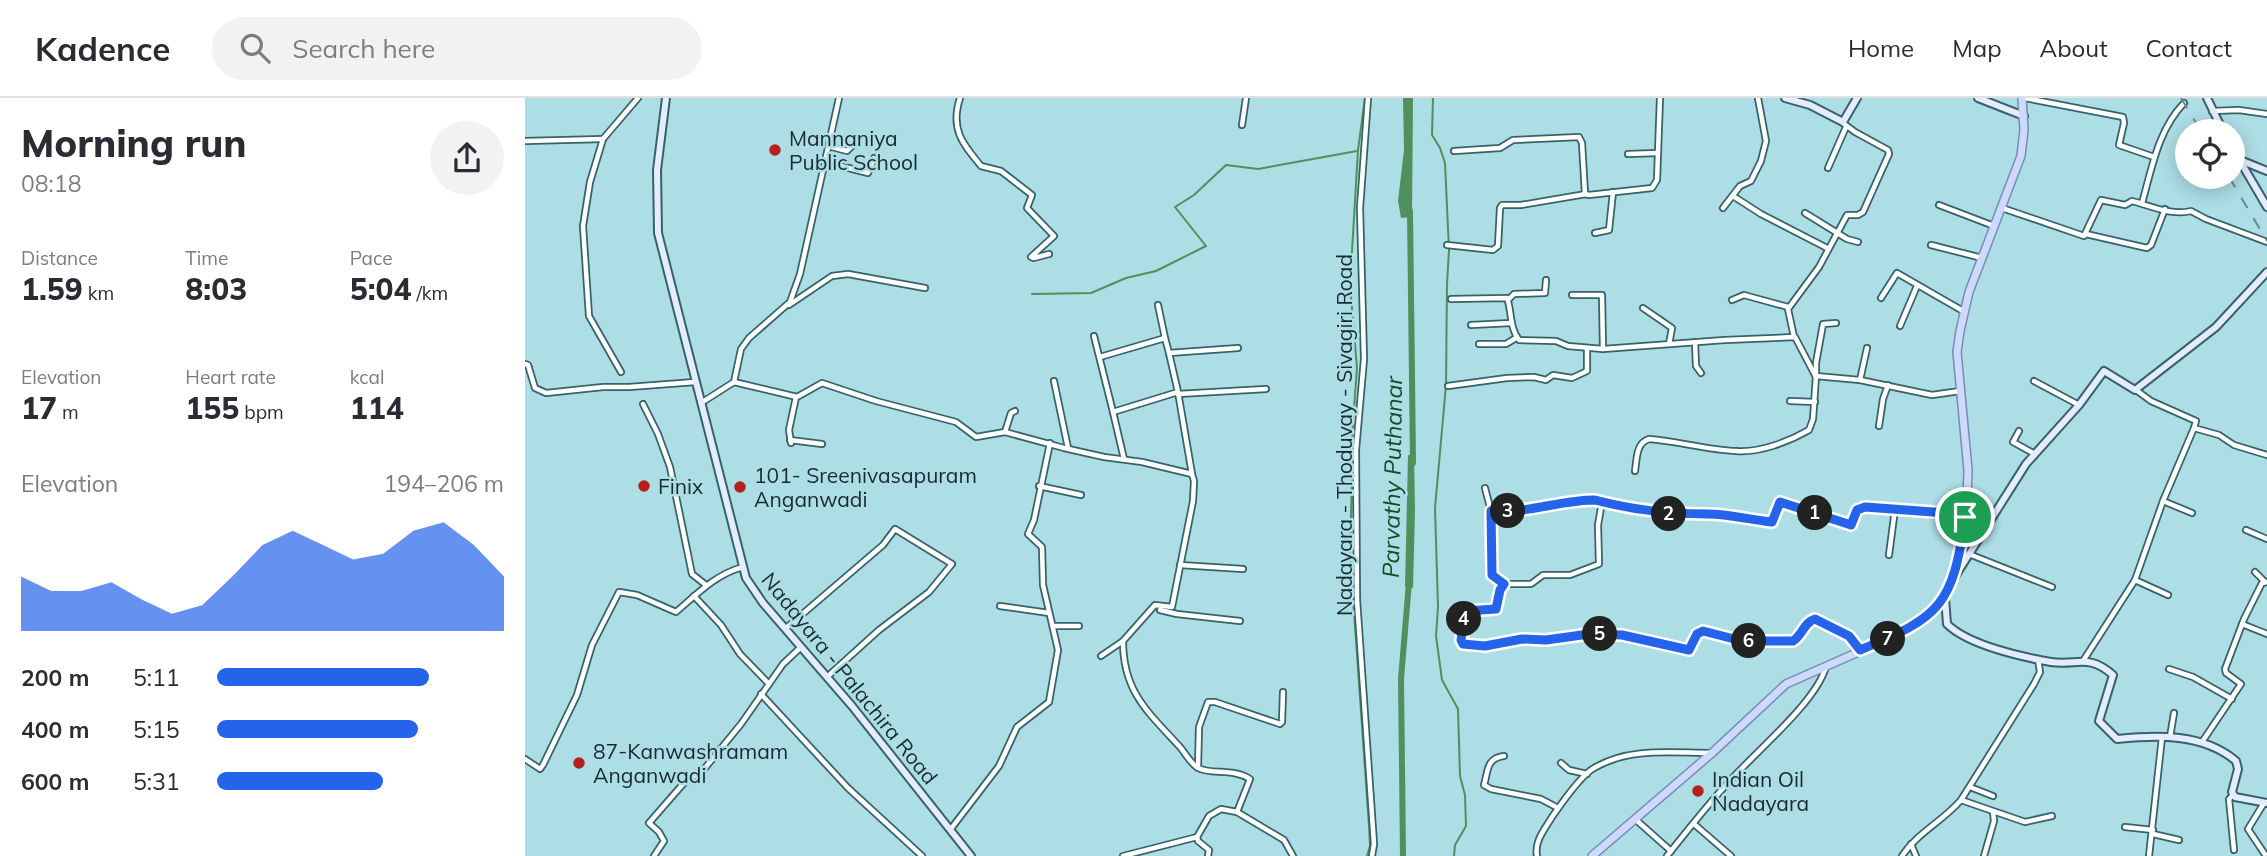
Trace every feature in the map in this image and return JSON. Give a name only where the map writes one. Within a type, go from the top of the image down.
[{"type":"main road","name":"Nadayara - Palachira Road","points":[[666,98],[657,170],[658,233],[746,578],[762,603],[827,677],[971,856]]},
{"type":"main road","points":[[1785,98],[1810,106],[1844,124],[1857,98]]},
{"type":"main road","points":[[1978,98],[2024,116]]},
{"type":"main road","points":[[1953,580],[1965,517],[1968,470],[1957,352],[1963,311],[2021,156],[2024,98]]},
{"type":"main road","points":[[2207,98],[2216,119]]},
{"type":"main road","points":[[2245,163],[2267,172]]},
{"type":"main road","points":[[2245,170],[2267,207]]},
{"type":"main road","points":[[1593,856],[1786,684],[1906,631],[1930,614],[1945,598],[1953,580],[2026,464],[2079,405],[2103,371],[2135,390],[2215,327],[2267,272]]},
{"type":"main road","points":[[1552,504],[1580,500],[1665,514],[1709,514],[1772,522],[1780,502],[1784,502],[1851,525],[1857,510],[1865,507],[1947,513],[1965,517]]},
{"type":"main road","points":[[1945,598],[1947,624],[1983,644],[2053,663],[2083,661],[2102,665],[2113,675],[2099,721],[2117,738],[2171,737],[2202,742],[2223,751],[2236,761],[2238,769],[2233,795],[2238,799],[2266,803]]},
{"type":"street","points":[[621,372],[589,316],[583,226],[590,182],[603,139],[638,98]]},
{"type":"street","points":[[701,403],[734,382],[741,349],[749,338],[790,302],[800,274],[839,98]]},
{"type":"street","points":[[960,98],[955,120],[962,141],[981,166],[1001,170],[1032,195],[1027,208],[1054,237],[1031,256],[1034,258],[1049,254]]},
{"type":"street","points":[[1242,125],[1246,98]]},
{"type":"street","name":"Nadayara - Thoduvay - Sivagiri Road","points":[[1369,98],[1360,208],[1364,359],[1356,450],[1357,600],[1374,844],[1372,856]]},
{"type":"street","points":[[1447,245],[1493,250],[1498,246],[1502,205],[1521,205],[1587,194],[1652,188],[1657,180],[1661,98]]},
{"type":"street","points":[[1723,208],[1740,186],[1751,181],[1761,161],[1766,141],[1758,98]]},
{"type":"street","points":[[2024,98],[2123,117],[2125,123],[2119,145],[2154,157]]},
{"type":"street","points":[[2142,204],[2154,157],[2167,124],[2184,103]]},
{"type":"street","points":[[2211,111],[2239,110],[2267,114]]},
{"type":"street","points":[[1788,307],[1814,275],[1847,215],[1863,212],[1889,154],[1888,150],[1844,124],[1828,168]]},
{"type":"street","points":[[1454,151],[1500,148],[1514,140],[1579,137],[1582,143],[1587,194]]},
{"type":"street","points":[[525,142],[603,139]]},
{"type":"street","points":[[828,146],[847,152],[854,144]]},
{"type":"street","points":[[1627,154],[1658,153]]},
{"type":"street","points":[[825,162],[868,173],[874,158]]},
{"type":"street","points":[[1595,233],[1609,230],[1613,192]]},
{"type":"street","points":[[1733,195],[1761,214],[1827,248]]},
{"type":"street","points":[[2086,234],[2101,200],[2125,205],[2131,201],[2181,214],[2192,211],[2267,242]]},
{"type":"street","points":[[1939,205],[1994,226]]},
{"type":"street","points":[[2001,208],[2084,236],[2086,234],[2147,248],[2151,245],[2165,209]]},
{"type":"street","points":[[1805,213],[1847,239],[1858,242]]},
{"type":"street","points":[[1931,245],[1982,258]]},
{"type":"street","points":[[1881,298],[1897,273],[1963,311]]},
{"type":"street","points":[[783,309],[836,275],[848,274],[925,288]]},
{"type":"street","points":[[1516,338],[1508,314],[1508,300],[1514,294],[1545,293],[1546,280]]},
{"type":"street","points":[[1900,326],[1917,286]]},
{"type":"street","points":[[1572,295],[1602,295],[1603,349]]},
{"type":"street","points":[[1731,300],[1744,295],[1788,307]]},
{"type":"street","points":[[1451,299],[1508,300]]},
{"type":"street","points":[[1101,656],[1123,641],[1155,605],[1172,607],[1193,501],[1194,481],[1158,305]]},
{"type":"street","points":[[1788,307],[1794,337]]},
{"type":"street","points":[[1643,308],[1672,328],[1669,344]]},
{"type":"street","points":[[1472,325],[1512,323]]},
{"type":"street","points":[[1635,471],[1639,446],[1643,441],[1663,439],[1736,452],[1761,449],[1809,430],[1815,402],[1816,363],[1823,324],[1836,323]]},
{"type":"street","points":[[1094,335],[1124,459]]},
{"type":"street","points":[[1516,338],[1603,349],[1794,337],[1798,339],[1816,377]]},
{"type":"street","points":[[1100,357],[1165,338]]},
{"type":"street","points":[[1479,344],[1506,344],[1516,338]]},
{"type":"street","points":[[1695,342],[1696,366],[1701,373]]},
{"type":"street","points":[[1169,353],[1238,348]]},
{"type":"street","points":[[1448,386],[1507,378],[1534,377],[1546,380],[1553,374],[1572,378],[1587,371],[1587,348]]},
{"type":"street","points":[[1860,380],[1867,348]]},
{"type":"street","points":[[525,364],[528,365],[535,388],[546,393],[695,382]]},
{"type":"street","points":[[1816,377],[1860,380],[1932,396],[1959,391]]},
{"type":"street","points":[[1054,381],[1068,448]]},
{"type":"street","points":[[2034,381],[2079,405]]},
{"type":"street","points":[[734,382],[796,397],[822,383],[876,401],[956,422],[976,437],[1005,432],[1192,474]]},
{"type":"street","points":[[1879,426],[1888,385]]},
{"type":"street","points":[[1113,412],[1178,393],[1266,389]]},
{"type":"street","points":[[2083,661],[2135,580],[2163,501],[2196,421],[2151,401],[2135,390]]},
{"type":"street","points":[[796,397],[789,430],[791,442],[822,444]]},
{"type":"street","points":[[1790,401],[1815,402]]},
{"type":"street","points":[[643,404],[670,467],[692,574],[706,585]]},
{"type":"street","points":[[1005,432],[1010,414],[1015,411]]},
{"type":"street","points":[[2194,428],[2219,435],[2234,445],[2267,455]]},
{"type":"street","points":[[2019,431],[2013,442],[2035,454]]},
{"type":"street","points":[[950,830],[999,766],[1017,727],[1049,702],[1058,650],[1043,585],[1042,547],[1028,534],[1034,520],[1049,443]]},
{"type":"street","points":[[1039,486],[1081,495]]},
{"type":"street","points":[[1486,488],[1491,511],[1492,575],[1504,584],[1531,584],[1543,575],[1570,575],[1599,564],[1598,525],[1602,502]]},
{"type":"street","points":[[2163,501],[2192,513]]},
{"type":"street","points":[[1491,511],[1527,509],[1552,504]]},
{"type":"street","points":[[1889,555],[1895,508]]},
{"type":"street","points":[[785,629],[883,545],[895,529],[953,564],[929,593],[879,629],[827,677]]},
{"type":"street","points":[[2246,530],[2267,539]]},
{"type":"street","points":[[1969,554],[2052,587]]},
{"type":"street","points":[[1180,565],[1243,569]]},
{"type":"street","points":[[525,758],[540,769],[543,765],[577,695],[592,645],[619,592],[637,594],[676,612],[706,585],[727,571],[743,567]]},
{"type":"street","points":[[2202,742],[2241,684],[2226,673],[2225,669],[2242,625],[2266,583],[2255,572]]},
{"type":"street","points":[[2135,580],[2168,595]]},
{"type":"street","points":[[1504,584],[1496,609],[1465,611],[1461,640],[1463,644],[1485,646],[1522,639],[1546,640],[1589,634],[1622,635],[1689,650],[1697,634],[1703,631],[1736,641],[1793,641],[1810,620],[1815,619],[1849,636],[1860,650]]},
{"type":"street","points":[[694,596],[721,625],[740,654],[769,684]]},
{"type":"street","points":[[1000,606],[1049,613]]},
{"type":"street","points":[[1153,607],[1177,614],[1240,621]]},
{"type":"street","points":[[2242,625],[2267,634]]},
{"type":"street","points":[[1053,626],[1079,626]]},
{"type":"street","points":[[1123,641],[1128,682],[1159,726],[1198,768],[1242,774],[1250,779],[1237,812]]},
{"type":"street","points":[[654,856],[664,841],[649,822],[683,784],[705,768],[741,724],[783,664],[801,647]]},
{"type":"street","points":[[1902,856],[1910,843],[1948,816],[1970,787],[2034,684],[2040,672],[2038,659]]},
{"type":"street","points":[[1667,856],[1726,784],[1790,719],[1823,677],[1826,665]]},
{"type":"street","points":[[2169,669],[2193,677],[2232,699]]},
{"type":"street","points":[[1198,768],[1199,727],[1208,702],[1280,724],[1283,692]]},
{"type":"street","points":[[761,694],[848,788],[922,856]]},
{"type":"street","points":[[2171,737],[2174,713]]},
{"type":"street","points":[[2149,856],[2162,737]]},
{"type":"street","points":[[1537,856],[1537,842],[1559,808],[1592,768],[1634,752],[1711,753]]},
{"type":"street","points":[[1504,756],[1495,758],[1488,766],[1485,785],[1491,789],[1541,799],[1559,808]]},
{"type":"street","points":[[1561,763],[1569,770],[1587,774]]},
{"type":"street","points":[[1970,787],[1993,796]]},
{"type":"street","points":[[2233,795],[2229,799],[2234,850]]},
{"type":"street","points":[[1961,800],[2025,822],[2052,816]]},
{"type":"street","points":[[2266,803],[2248,829],[2266,856]]},
{"type":"street","points":[[1123,856],[1197,837],[1209,816],[1221,809],[1237,812],[1284,840],[1293,856]]},
{"type":"street","points":[[1984,856],[1994,821],[1993,812]]},
{"type":"street","points":[[1635,819],[1671,851]]},
{"type":"street","points":[[1694,824],[1731,856]]},
{"type":"street","points":[[2125,827],[2179,840]]},
{"type":"street","points":[[1197,837],[1209,850],[1208,856]]},
{"type":"street","points":[[1910,843],[1916,856]]},
{"type":"shaded area","points":[[1403,98],[1413,98],[1412,217],[1401,218],[1398,201],[1404,150]]},
{"type":"shaded area","points":[[1408,455],[1414,456],[1413,588],[1405,587]]},
{"type":"waterway","points":[[1365,98],[1358,150],[1350,285],[1357,368],[1350,463],[1350,554],[1369,826],[1370,846],[1367,856]]},
{"type":"waterway","points":[[1433,98],[1432,135],[1445,163],[1449,250],[1446,385],[1435,508],[1438,607],[1436,636],[1442,680],[1458,709],[1460,776],[1465,795],[1466,826],[1455,845],[1454,856]]},
{"type":"waterway","points":[[1032,294],[1091,293],[1126,278],[1156,271],[1206,246],[1175,207],[1194,195],[1226,165],[1258,169],[1357,151]]},
{"type":"waterway","name":"Parvathy Puthanar","points":[[1410,211],[1413,463]]},
{"type":"waterway","name":"Parvathy Puthanar","points":[[1403,856],[1401,679],[1409,582]]},
{"type":"railway","points":[[2181,98],[2194,119]]},
{"type":"railway","points":[[2236,189],[2267,241]]},
{"type":"place","name":"Mannaniya Public School","points":[[775,150]]},
{"type":"place","name":"Finix","points":[[644,486]]},
{"type":"place","name":"101- Sreenivasapuram Anganwadi","points":[[740,487]]},
{"type":"place","name":"87-Kanwashramam Anganwadi","points":[[579,763]]},
{"type":"place","name":"Indian Oil Nadayara","points":[[1698,791]]},
{"type":"route","points":[[1595,500],[1665,514],[1709,514],[1772,522],[1780,502],[1784,502],[1851,525],[1857,510],[1865,507],[1899,508],[1965,517],[1953,580],[1945,598],[1930,614],[1906,631],[1860,650],[1849,636],[1815,619],[1810,620],[1793,641],[1736,641],[1703,631],[1697,634],[1689,650],[1622,635],[1589,634],[1546,640],[1522,639],[1485,646],[1463,644],[1461,641],[1465,610],[1496,609],[1504,584],[1492,575],[1491,511],[1595,500]]}]
